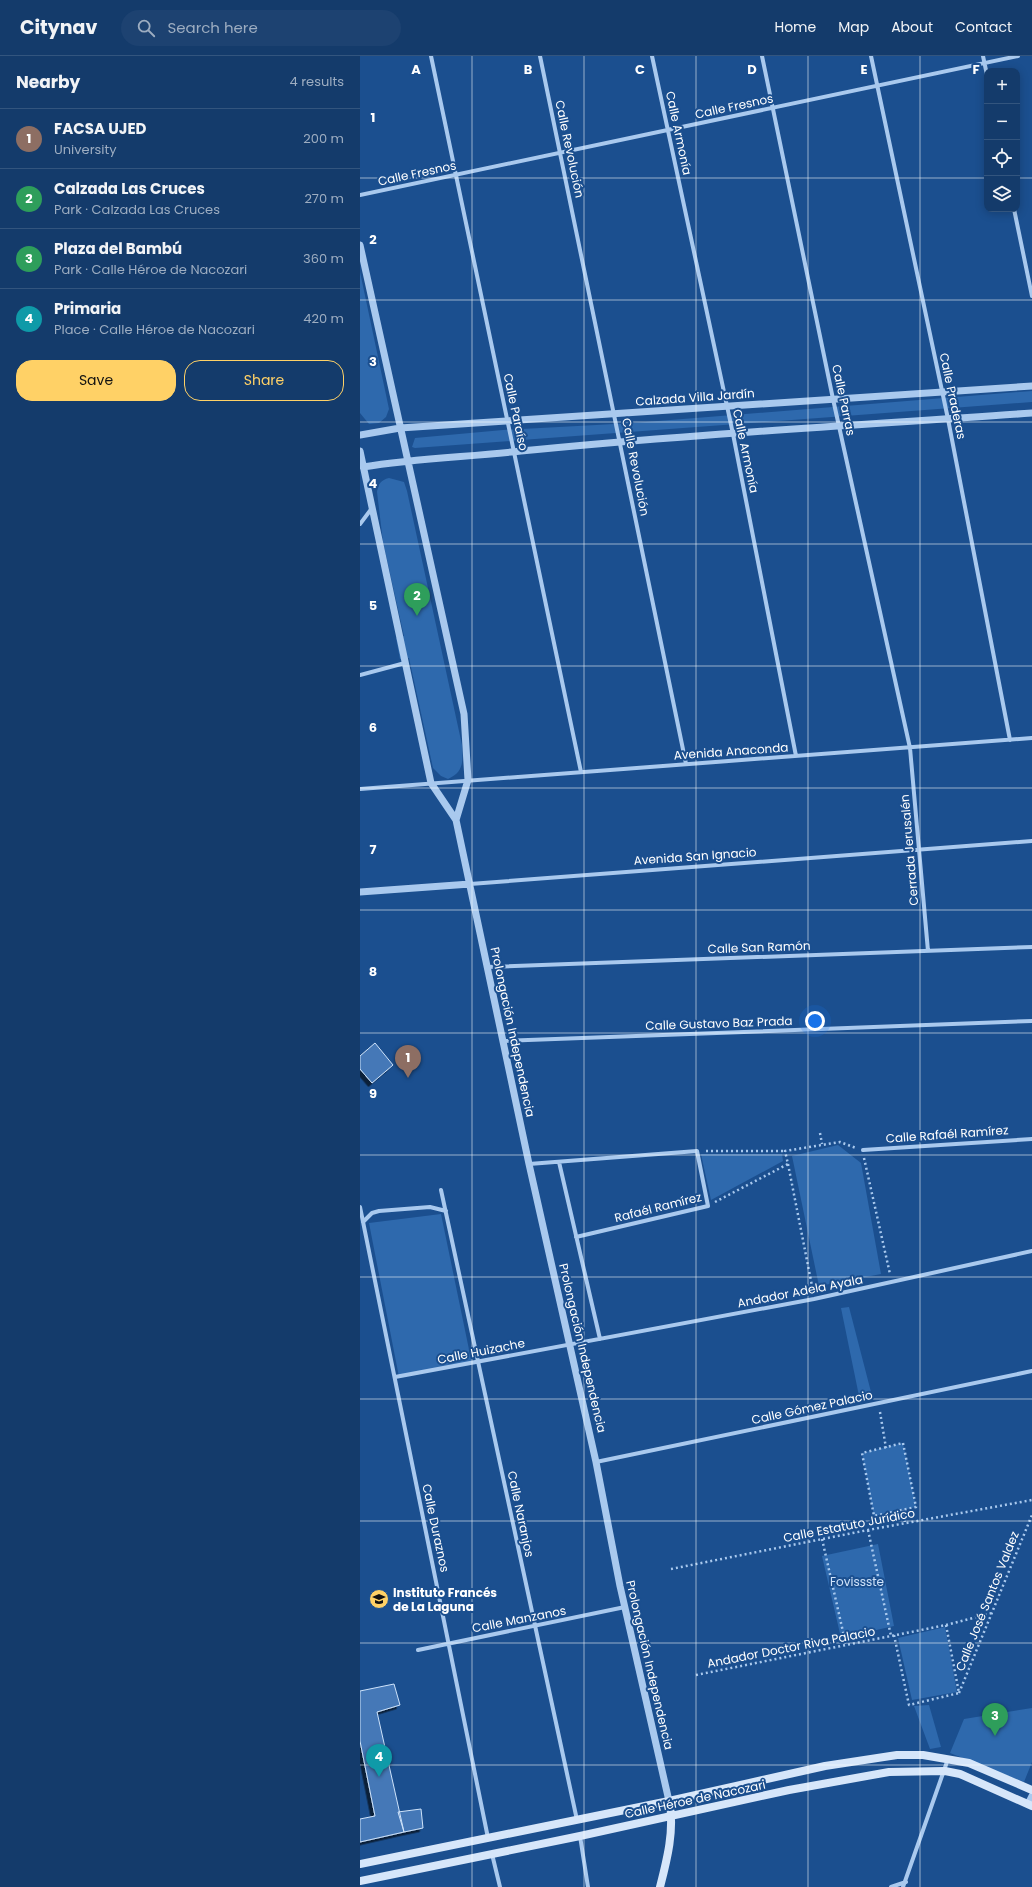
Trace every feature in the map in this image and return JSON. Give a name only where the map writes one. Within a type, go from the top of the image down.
[{"type":"main road","name":"Calle Héroe de Nacozari","points":[[360,1864],[669,1801],[825,1766],[897,1755],[923,1755],[968,1763],[1032,1790]]},
{"type":"main road","name":"Calle Héroe de Nacozari","points":[[360,1881],[672,1817],[789,1790],[889,1772],[945,1771],[960,1774],[1030,1805]]},
{"type":"main road","name":"Prolongación Independencia","points":[[660,1887],[665,1865],[672,1817],[669,1801]]},
{"type":"street","name":"Calle Paraíso","points":[[431,56],[581,772]]},
{"type":"street","name":"Calle Revolución","points":[[540,56],[615,413],[686,764]]},
{"type":"street","name":"Calle Armonía","points":[[652,56],[733,434],[796,756]]},
{"type":"street","name":"Calle Parras","points":[[762,56],[833,399],[910,748]]},
{"type":"street","name":"Calle Praderas","points":[[871,56],[948,419],[1010,740]]},
{"type":"street","points":[[983,56],[985,68]]},
{"type":"street","name":"Calle Fresnos","points":[[360,195],[1018,56]]},
{"type":"street","points":[[1015,212],[1032,296]]},
{"type":"street","points":[[360,245],[464,714],[468,780],[456,820]]},
{"type":"street","name":"Calzada Villa Jardín","points":[[360,435],[400,428],[507,420],[1032,386]]},
{"type":"street","points":[[363,467],[408,460],[514,452],[620,441],[1032,413]]},
{"type":"street","points":[[360,451],[431,783],[456,820]]},
{"type":"street","points":[[360,524],[372,508]]},
{"type":"street","points":[[360,675],[405,663]]},
{"type":"street","name":"Avenida Anaconda","points":[[360,789],[1032,738]]},
{"type":"street","name":"Cerrada Jerusalén","points":[[910,748],[928,951]]},
{"type":"street","name":"Prolongación Independencia","points":[[456,820],[502,1041],[571,1344],[625,1608],[669,1801]]},
{"type":"street","name":"Avenida San Ignacio","points":[[360,892],[1032,841]]},
{"type":"street","name":"Calle San Ramón","points":[[486,967],[1032,947]]},
{"type":"street","name":"Calle Gustavo Baz Prada","points":[[502,1041],[1032,1021]]},
{"type":"street","name":"Calle Rafaél Ramírez","points":[[863,1150],[1032,1139]]},
{"type":"street","points":[[529,1164],[697,1151],[708,1206]]},
{"type":"street","points":[[559,1162],[600,1339]]},
{"type":"street","name":"Calle Naranjos","points":[[441,1190],[577,1820]]},
{"type":"street","name":"Rafaél Ramírez","points":[[576,1237],[708,1206]]},
{"type":"street","name":"Calle Duraznos","points":[[360,1207],[450,1643],[488,1839]]},
{"type":"street","points":[[363,1223],[372,1213],[379,1211],[430,1207],[446,1211]]},
{"type":"street","name":"Andador Adela Ayala","points":[[571,1344],[814,1299],[1032,1251]]},
{"type":"street","name":"Calle Huizache","points":[[395,1377],[571,1344]]},
{"type":"street","name":"Calle Gómez Palacio","points":[[596,1462],[1032,1371]]},
{"type":"street","name":"Calle Manzanos","points":[[418,1650],[625,1608]]},
{"type":"street","points":[[904,1887],[948,1759]]},
{"type":"street","points":[[1030,1805],[1032,1796]]},
{"type":"street","points":[[580,1836],[588,1887]]},
{"type":"street","points":[[492,1854],[500,1887]]},
{"type":"street","points":[[891,1887],[906,1882]]},
{"type":"path","points":[[820,1133],[822,1144]]},
{"type":"path","points":[[697,1151],[786,1151],[840,1142],[863,1150],[892,1282]]},
{"type":"path","points":[[786,1151],[814,1299]]},
{"type":"path","name":"Rafaél Ramírez","points":[[708,1206],[788,1164]]},
{"type":"path","points":[[878,1403],[886,1448]]},
{"type":"path","points":[[903,1443],[916,1507],[874,1516],[862,1453],[886,1448],[903,1443]]},
{"type":"path","name":"Calle Estatuto Jurídico","points":[[671,1569],[905,1522],[1032,1500]]},
{"type":"path","points":[[903,1510],[905,1522]]},
{"type":"path","name":"Calle José Santos Valdez","points":[[959,1694],[1032,1515]]},
{"type":"path","points":[[868,1530],[891,1636]]},
{"type":"path","points":[[822,1539],[846,1645]]},
{"type":"path","name":"Andador Doctor Riva Palacio","points":[[696,1675],[891,1636],[992,1613]]},
{"type":"path","points":[[894,1635],[909,1705],[959,1694],[946,1624]]},
{"type":"path","points":[[936,1699],[942,1701]]},
{"type":"green space","points":[[360,272],[389,409],[386,417],[379,423],[369,424],[360,413]]},
{"type":"green space","points":[[1032,391],[1032,402],[415,448],[412,447],[415,438],[503,430],[633,423]]},
{"type":"green space","points":[[389,478],[404,482],[407,491],[462,745],[462,761],[460,769],[448,779],[441,776],[433,768],[409,658],[400,659],[396,638],[404,636],[383,542],[377,492],[380,483]]},
{"type":"green space","points":[[838,1145],[861,1163],[881,1274],[819,1286],[792,1156]]},
{"type":"green space","points":[[701,1154],[782,1154],[783,1161],[711,1200]]},
{"type":"green space","points":[[441,1214],[472,1364],[399,1377],[369,1223]]},
{"type":"green space","points":[[849,1307],[871,1392],[859,1396],[841,1308]]},
{"type":"green space","points":[[903,1443],[916,1507],[874,1516],[862,1453]]},
{"type":"green space","name":"Fovissste","points":[[878,1544],[894,1626],[841,1638],[822,1556]]},
{"type":"green space","points":[[945,1627],[957,1692],[912,1700],[898,1638]]},
{"type":"green space","points":[[929,1705],[941,1747],[930,1749],[914,1706]]},
{"type":"green space","points":[[1032,1708],[1032,1762],[1024,1782],[950,1753],[964,1719]]},
{"type":"building","points":[[375,1043],[393,1065],[372,1083],[360,1069],[360,1056]]},
{"type":"building","points":[[394,1684],[400,1705],[377,1712],[404,1832],[360,1842],[360,1819],[375,1816],[360,1741],[360,1691]]},
{"type":"building","points":[[421,1809],[423,1828],[404,1832],[398,1812]]},
{"type":"place","name":"Calzada Las Cruces","points":[[417,616]]},
{"type":"place","name":"FACSA UJED","points":[[408,1078]]},
{"type":"place","name":"Instituto Francés de La Laguna","points":[[379,1599]]},
{"type":"place","name":"Plaza del Bambú","points":[[995,1736]]},
{"type":"place","name":"Primaria","points":[[379,1777]]}]
